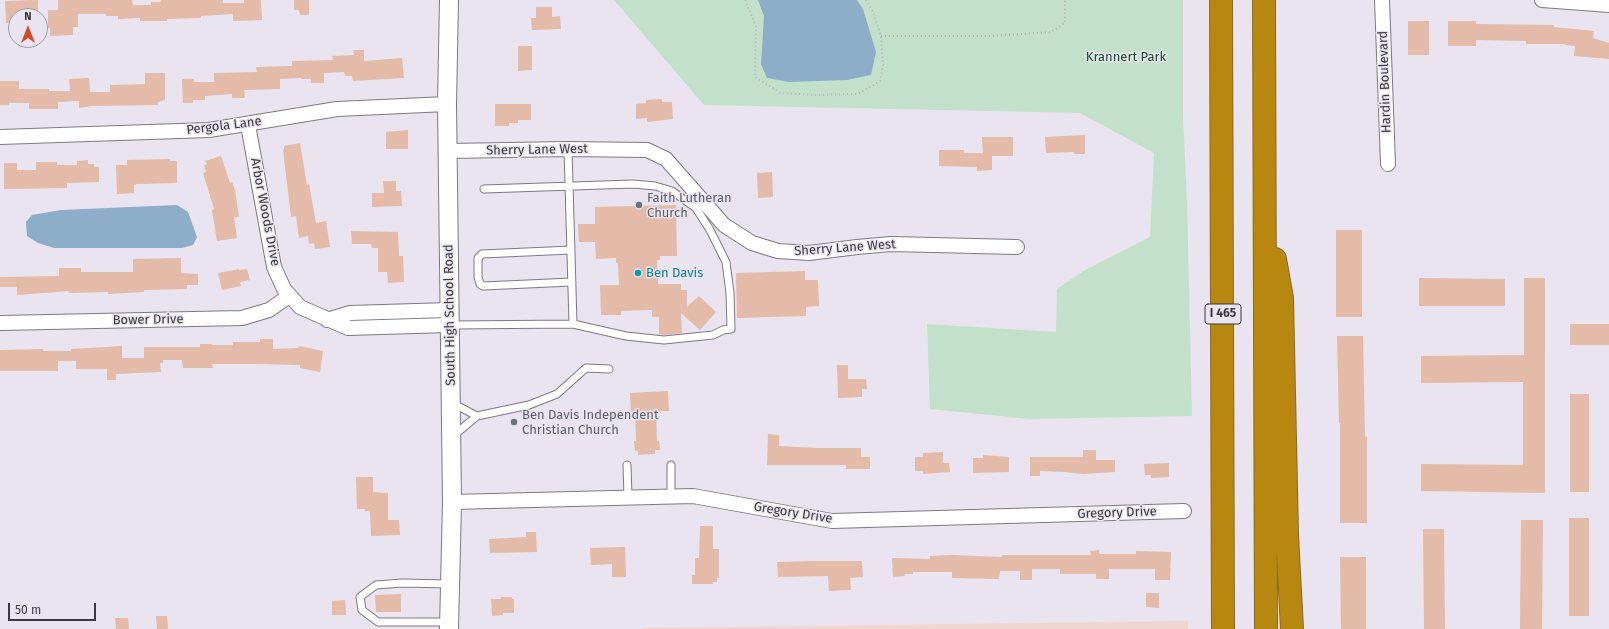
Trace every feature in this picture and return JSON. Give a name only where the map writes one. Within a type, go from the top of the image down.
[{"type":"highway","name":"I 465","points":[[1221,0],[1224,629]]},
{"type":"highway","points":[[1264,0],[1266,629]]},
{"type":"highway","points":[[1265,204],[1282,298],[1287,535],[1292,629]]},
{"type":"street","name":"South High School Road","points":[[449,0],[447,104],[449,318],[452,437],[449,626]]},
{"type":"street","name":"Hardin Boulevard","points":[[1382,0],[1388,164]]},
{"type":"street","points":[[1542,0],[1609,5]]},
{"type":"street","name":"Pergola Lane","points":[[0,137],[209,130],[248,125],[337,109],[447,104]]},
{"type":"street","name":"Arbor Woods Drive","points":[[248,125],[274,264],[280,280],[289,296],[300,307],[348,328],[449,318]]},
{"type":"street","name":"Sherry Lane West","points":[[448,151],[568,149],[648,150],[666,160],[724,225],[752,243],[778,251],[814,253],[891,244],[1017,247]]},
{"type":"street","name":"Bower Drive","points":[[0,324],[242,318],[269,310],[289,296]]},
{"type":"street","name":"Gregory Drive","points":[[452,502],[703,496],[815,519],[832,521],[1184,511]]},
{"type":"lane","points":[[568,149],[573,324]]},
{"type":"lane","points":[[449,318],[573,324],[626,336],[664,340],[713,335],[723,330],[732,329],[730,293],[726,262],[710,230],[696,208],[672,191],[655,186],[633,184],[484,189]]},
{"type":"lane","points":[[571,250],[482,254],[478,258],[478,277],[480,284],[483,286],[572,282]]},
{"type":"lane","points":[[452,437],[477,416],[530,405],[557,394],[586,368],[609,369]]},
{"type":"lane","points":[[451,403],[477,416]]},
{"type":"lane","points":[[627,465],[628,497]]},
{"type":"lane","points":[[671,465],[671,496]]},
{"type":"lane","points":[[449,626],[378,622],[362,610],[360,597],[376,585],[402,583],[450,584]]},
{"type":"path","points":[[745,0],[756,26],[755,77],[782,93],[816,95],[858,94],[880,81],[883,65],[881,36],[873,12],[866,0]]},
{"type":"path","points":[[881,36],[991,36],[1051,32],[1065,23],[1065,0]]},
{"type":"shaded area","points":[[1188,621],[1188,629],[643,629],[643,628]]},
{"type":"green space","name":"Krannert Park","points":[[614,0],[1183,0],[1183,116],[1187,201],[1192,416],[1029,419],[930,409],[927,324],[1056,332],[1057,289],[1085,270],[1150,237],[1154,153],[1080,113],[704,105]]},
{"type":"water","points":[[758,0],[857,0],[863,9],[876,52],[871,75],[847,80],[789,82],[767,78],[761,64],[764,16]]},
{"type":"water","points":[[177,205],[188,212],[197,237],[193,245],[182,248],[54,248],[38,243],[27,236],[26,222],[32,215],[61,210]]},
{"type":"building","points":[[38,0],[38,8],[8,8],[8,23],[6,23],[5,1]]},
{"type":"building","points":[[58,0],[132,0],[133,5],[151,5],[151,2],[161,2],[161,0],[223,0],[223,3],[244,3],[244,0],[261,0],[262,20],[233,21],[233,14],[201,16],[201,18],[167,19],[167,21],[140,21],[140,18],[118,19],[118,16],[106,16],[106,14],[78,14],[78,27],[73,27],[73,35],[50,36],[50,28],[48,28],[48,10],[58,10]]},
{"type":"building","points":[[294,0],[309,0],[309,15],[300,15],[299,10],[294,10]]},
{"type":"building","points":[[536,7],[552,7],[552,17],[560,16],[561,29],[532,30],[531,18],[536,18]]},
{"type":"building","points":[[1408,21],[1429,21],[1429,55],[1408,55]]},
{"type":"building","points":[[1448,21],[1476,21],[1476,24],[1554,25],[1554,27],[1594,31],[1593,38],[1609,43],[1609,59],[1574,56],[1575,46],[1565,44],[1526,44],[1526,41],[1476,40],[1476,46],[1448,46]]},
{"type":"building","points":[[518,46],[532,46],[532,70],[518,71]]},
{"type":"building","points":[[353,50],[364,50],[364,61],[402,58],[404,78],[353,81],[352,76],[345,76],[344,72],[324,73],[324,83],[311,83],[311,79],[301,78],[280,79],[280,89],[244,90],[245,98],[232,98],[232,94],[205,96],[205,100],[193,100],[193,103],[183,103],[182,79],[194,79],[194,82],[214,82],[214,73],[257,72],[256,67],[292,66],[292,61],[333,60],[332,56],[354,55]]},
{"type":"building","points":[[145,73],[165,73],[165,100],[158,102],[158,105],[91,106],[79,108],[79,101],[58,102],[58,109],[29,109],[29,103],[9,103],[9,105],[0,105],[0,81],[19,81],[19,89],[70,91],[69,79],[89,78],[90,92],[110,92],[110,85],[145,84]]},
{"type":"building","points":[[662,99],[662,102],[672,102],[673,119],[647,122],[647,118],[636,119],[636,104],[646,103],[646,100]]},
{"type":"building","points":[[495,104],[531,104],[531,120],[518,120],[518,123],[509,123],[509,126],[495,126]]},
{"type":"building","points":[[408,130],[408,149],[386,149],[386,132]]},
{"type":"building","points":[[1085,135],[1085,154],[1074,154],[1074,152],[1046,153],[1045,137]]},
{"type":"building","points":[[982,137],[1013,137],[1013,156],[992,156],[992,170],[977,171],[977,167],[939,166],[939,150],[964,150],[964,153],[983,153]]},
{"type":"building","points":[[300,143],[307,185],[309,184],[316,223],[326,221],[330,247],[315,249],[314,243],[309,244],[308,236],[299,238],[296,216],[291,217],[283,149],[284,146]]},
{"type":"building","points":[[221,156],[230,183],[232,182],[235,190],[239,217],[234,217],[237,238],[217,241],[212,210],[214,209],[203,173],[206,172],[204,165],[207,164],[205,161]]},
{"type":"building","points":[[170,159],[170,161],[177,161],[177,183],[137,184],[134,185],[134,193],[117,194],[116,165],[127,165],[127,160]]},
{"type":"building","points":[[88,160],[88,164],[94,164],[94,167],[99,167],[99,182],[67,183],[67,188],[4,189],[4,163],[17,163],[17,170],[36,170],[36,162],[57,162],[57,165],[77,165],[77,161]]},
{"type":"building","points":[[772,172],[773,197],[758,198],[757,173]]},
{"type":"building","points":[[383,181],[396,181],[396,191],[401,191],[402,206],[372,207],[372,193],[384,193]]},
{"type":"building","name":"Ben Davis","points":[[676,205],[677,256],[660,256],[660,260],[657,260],[658,284],[681,284],[681,290],[687,290],[687,307],[699,296],[716,312],[700,330],[681,313],[682,333],[664,335],[659,334],[659,317],[652,317],[652,310],[621,311],[621,315],[601,315],[600,285],[619,285],[618,263],[616,263],[616,258],[596,259],[595,242],[579,242],[578,224],[595,224],[595,207]]},
{"type":"building","points":[[1336,230],[1362,230],[1362,317],[1336,317]]},
{"type":"building","points":[[351,231],[398,232],[399,256],[403,256],[404,282],[388,283],[387,272],[378,272],[378,248],[372,248],[371,244],[352,244]]},
{"type":"building","points":[[181,258],[181,273],[198,274],[198,285],[187,285],[187,289],[144,290],[144,292],[108,294],[108,292],[69,293],[69,291],[17,295],[17,287],[0,287],[0,277],[59,276],[59,268],[81,268],[81,272],[133,272],[133,259]]},
{"type":"building","points":[[247,269],[250,280],[240,282],[241,286],[222,290],[218,273]]},
{"type":"building","points":[[805,271],[805,280],[818,280],[819,306],[806,307],[806,316],[737,318],[736,273]]},
{"type":"building","points":[[1419,278],[1505,279],[1505,306],[1419,306]]},
{"type":"building","points":[[1524,278],[1545,278],[1545,493],[1421,491],[1421,464],[1523,465],[1523,382],[1421,383],[1421,356],[1524,355]]},
{"type":"building","points":[[1570,324],[1609,324],[1609,345],[1570,345]]},
{"type":"building","points":[[1337,336],[1363,336],[1365,437],[1367,437],[1367,523],[1340,523],[1340,423]]},
{"type":"building","points":[[260,339],[273,339],[273,349],[298,348],[299,346],[323,351],[320,372],[300,368],[300,365],[212,364],[213,368],[183,368],[182,360],[163,360],[163,363],[160,363],[161,372],[116,374],[116,380],[107,380],[107,369],[76,369],[76,361],[58,361],[58,371],[0,371],[0,350],[43,349],[43,351],[71,351],[71,349],[122,346],[122,358],[144,358],[144,347],[200,347],[200,344],[233,345],[233,342],[260,342]]},
{"type":"building","points":[[837,365],[848,365],[848,379],[866,379],[867,389],[862,389],[862,397],[838,398]]},
{"type":"building","points":[[668,391],[669,411],[656,411],[657,441],[659,441],[660,450],[655,450],[655,454],[638,455],[638,451],[635,451],[634,441],[636,441],[635,412],[631,412],[630,393]]},
{"type":"building","points":[[1570,394],[1589,394],[1589,492],[1570,492]]},
{"type":"building","points":[[768,434],[779,435],[779,446],[861,448],[861,457],[870,457],[870,469],[846,469],[846,465],[767,465]]},
{"type":"building","points":[[1083,450],[1096,450],[1096,460],[1115,460],[1115,472],[1083,474],[1040,471],[1040,476],[1030,476],[1030,457],[1083,457]]},
{"type":"building","points":[[943,452],[943,463],[949,463],[950,472],[923,474],[923,471],[915,471],[915,457],[923,457],[923,453]]},
{"type":"building","points":[[983,455],[1009,457],[1009,472],[973,473],[973,458],[983,458]]},
{"type":"building","points":[[1169,463],[1169,477],[1151,478],[1151,475],[1145,475],[1144,464]]},
{"type":"building","points":[[356,477],[373,477],[373,492],[388,493],[388,520],[399,520],[400,535],[371,536],[370,511],[365,511],[365,509],[357,509]]},
{"type":"building","points":[[1569,518],[1589,518],[1589,616],[1569,616]]},
{"type":"building","points":[[1521,520],[1543,520],[1542,629],[1520,629]]},
{"type":"building","points":[[700,526],[713,526],[713,549],[719,549],[719,578],[717,578],[717,582],[713,582],[713,584],[692,584],[692,575],[695,575],[695,558],[699,558]]},
{"type":"building","points":[[1423,529],[1444,529],[1445,629],[1424,629]]},
{"type":"building","points":[[526,532],[536,532],[537,552],[490,553],[489,539],[526,537]]},
{"type":"building","points":[[625,547],[626,577],[612,577],[612,564],[591,565],[590,548]]},
{"type":"building","points":[[1099,550],[1099,554],[1136,554],[1136,551],[1171,552],[1170,580],[1155,580],[1155,569],[1109,569],[1109,579],[1096,579],[1096,574],[1060,574],[1060,569],[1032,569],[1032,580],[1020,580],[1020,571],[1000,571],[999,579],[952,578],[952,572],[913,572],[913,574],[893,577],[892,558],[930,559],[930,556],[953,555],[1002,557],[1002,555],[1091,555],[1090,551]]},
{"type":"building","points":[[1340,557],[1366,557],[1366,629],[1341,629]]},
{"type":"building","points":[[862,561],[863,577],[850,578],[851,590],[829,591],[828,576],[778,577],[777,562]]},
{"type":"building","points":[[1146,593],[1159,593],[1159,608],[1146,607]]},
{"type":"building","points":[[401,594],[401,612],[376,612],[375,595]]},
{"type":"building","points":[[501,597],[512,597],[512,599],[514,599],[514,613],[503,613],[503,615],[492,616],[491,599],[501,599]]},
{"type":"building","points":[[345,600],[346,615],[332,615],[332,601]]},
{"type":"building","points":[[156,616],[167,616],[168,629],[157,629]]},
{"type":"building","points":[[115,618],[128,618],[129,629],[116,629]]},
{"type":"place","name":"Faith Lutheran Church","points":[[639,205]]},
{"type":"place","name":"Ben Davis","points":[[638,273]]},
{"type":"place","name":"Ben Davis Independent Christian Church","points":[[514,422]]}]
